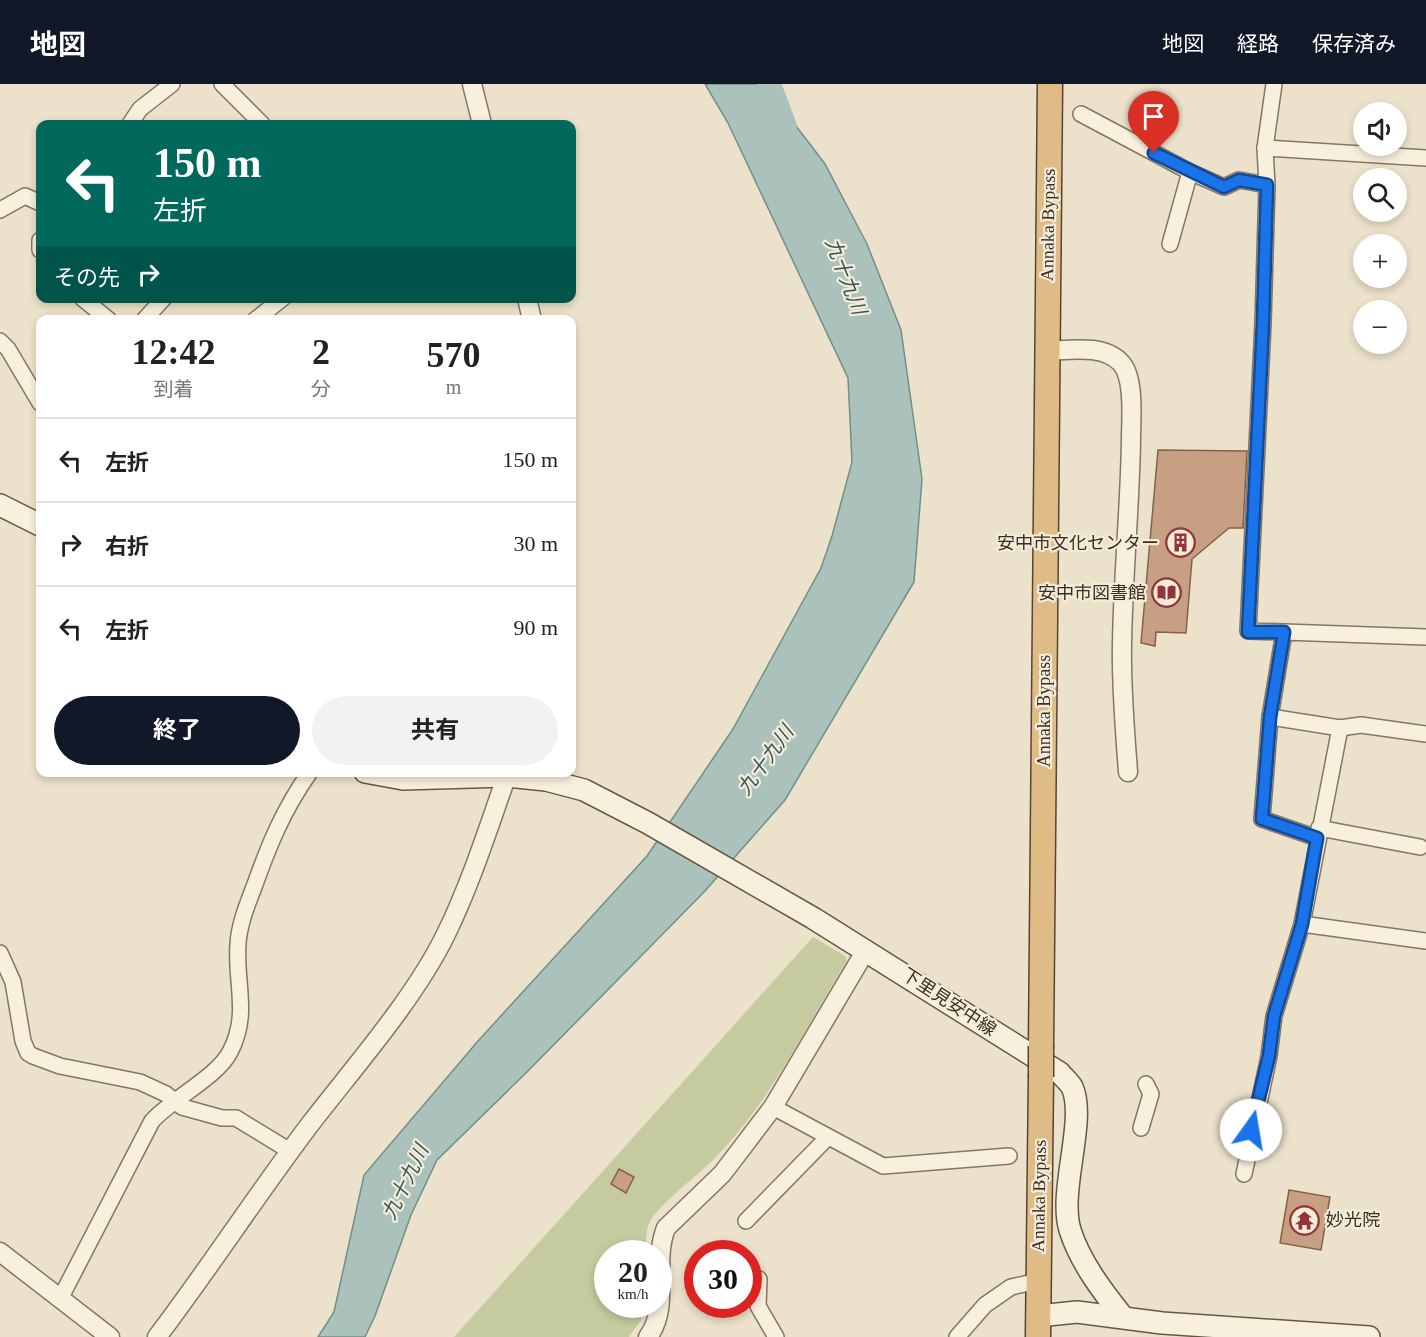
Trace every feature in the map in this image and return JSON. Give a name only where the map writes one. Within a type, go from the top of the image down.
[{"type":"highway","name":"Annaka Bypass","points":[[1038,1326],[1050,84]]},
{"type":"main road","points":[[0,505],[36,523]]},
{"type":"main road","name":"下里見安中線","points":[[392,777],[403,779],[445,777]]},
{"type":"main road","name":"下里見安中線","points":[[526,777],[584,790],[648,823],[866,950],[1060,1073],[1072,1088],[1076,1112],[1067,1206],[1070,1229],[1079,1252],[1095,1280],[1123,1317]]},
{"type":"main road","points":[[1038,1326],[1077,1312],[1090,1300],[1095,1280]]},
{"type":"main road","points":[[1077,1312],[1123,1317],[1163,1330],[1369,1337]]},
{"type":"street","points":[[133,120],[140,109],[172,84]]},
{"type":"street","points":[[222,84],[258,120]]},
{"type":"street","points":[[472,84],[481,120]]},
{"type":"street","points":[[1274,84],[1265,147],[1267,185],[1263,323],[1248,632],[1426,637]]},
{"type":"street","points":[[1081,114],[1190,172],[1224,187],[1239,180],[1267,185]]},
{"type":"street","points":[[1265,147],[1426,158]]},
{"type":"street","points":[[1170,244],[1190,172]]},
{"type":"street","points":[[0,210],[25,196],[36,201]]},
{"type":"street","points":[[88,303],[103,315]]},
{"type":"street","points":[[149,315],[159,303]]},
{"type":"street","points":[[261,315],[277,303]]},
{"type":"street","points":[[0,341],[8,349],[36,396]]},
{"type":"street","points":[[1047,351],[1082,350],[1106,354],[1123,364],[1129,378],[1130,461],[1122,645],[1128,772]]},
{"type":"street","points":[[1284,632],[1270,717],[1262,819],[1318,833],[1420,847]]},
{"type":"street","points":[[1270,717],[1340,728],[1361,725],[1426,734]]},
{"type":"street","points":[[1244,1173],[1269,1056],[1274,1016],[1302,924],[1340,728]]},
{"type":"street","points":[[60,1299],[152,1121],[174,1100],[218,1067],[229,1055],[240,1031],[242,1005],[238,945],[245,912],[274,831],[307,777]]},
{"type":"street","points":[[157,1337],[290,1151],[406,998],[445,935],[506,777]]},
{"type":"street","points":[[1302,924],[1426,941]]},
{"type":"street","points":[[648,1337],[659,1311],[661,1239],[666,1228],[722,1174],[773,1107],[866,950]]},
{"type":"street","points":[[0,953],[13,982],[23,1041],[28,1053],[60,1066],[140,1082],[166,1094],[182,1107],[222,1118],[236,1118],[290,1151]]},
{"type":"street","points":[[1141,1128],[1151,1094],[1146,1084]]},
{"type":"street","points":[[773,1107],[883,1166],[1009,1156]]},
{"type":"street","points":[[746,1221],[828,1137]]},
{"type":"street","points":[[0,1252],[110,1337]]},
{"type":"street","points":[[957,1337],[985,1305],[1011,1287],[1038,1281]]},
{"type":"street","points":[[762,1313],[776,1337]]},
{"type":"green space","points":[[813,937],[845,956],[847,961],[753,1113],[715,1158],[665,1203],[652,1218],[646,1240],[594,1240],[594,1318],[641,1318],[629,1337],[454,1337]]},
{"type":"water","points":[[705,84],[764,84],[825,164],[867,244],[901,330],[922,479],[914,582],[785,800],[705,891],[437,1160],[411,1215],[375,1316],[365,1337],[318,1337],[334,1312],[364,1175],[478,1041],[647,856],[733,729],[821,568],[832,536],[852,462],[848,378],[728,123]]},
{"type":"building","name":"安中市文化センター","points":[[1158,450],[1247,451],[1243,528],[1229,528],[1192,559],[1186,633],[1156,632],[1155,646],[1141,643]]},
{"type":"building","points":[[619,1169],[634,1177],[626,1193],[611,1184]]},
{"type":"building","name":"妙光院","points":[[1289,1190],[1330,1197],[1321,1250],[1280,1243]]},
{"type":"waterway","name":"九十九川","points":[[769,84],[785,127]]},
{"type":"place","name":"安中市文化センター","points":[[1180,543]]},
{"type":"place","name":"安中市図書館","points":[[1167,593]]},
{"type":"place","name":"妙光院","points":[[1305,1220]]},
{"type":"route","points":[[1154,153],[1224,187],[1239,180],[1267,185],[1263,323],[1248,632],[1284,632],[1270,717],[1262,819],[1317,838],[1302,924],[1274,1016],[1269,1056],[1251,1130]]}]
